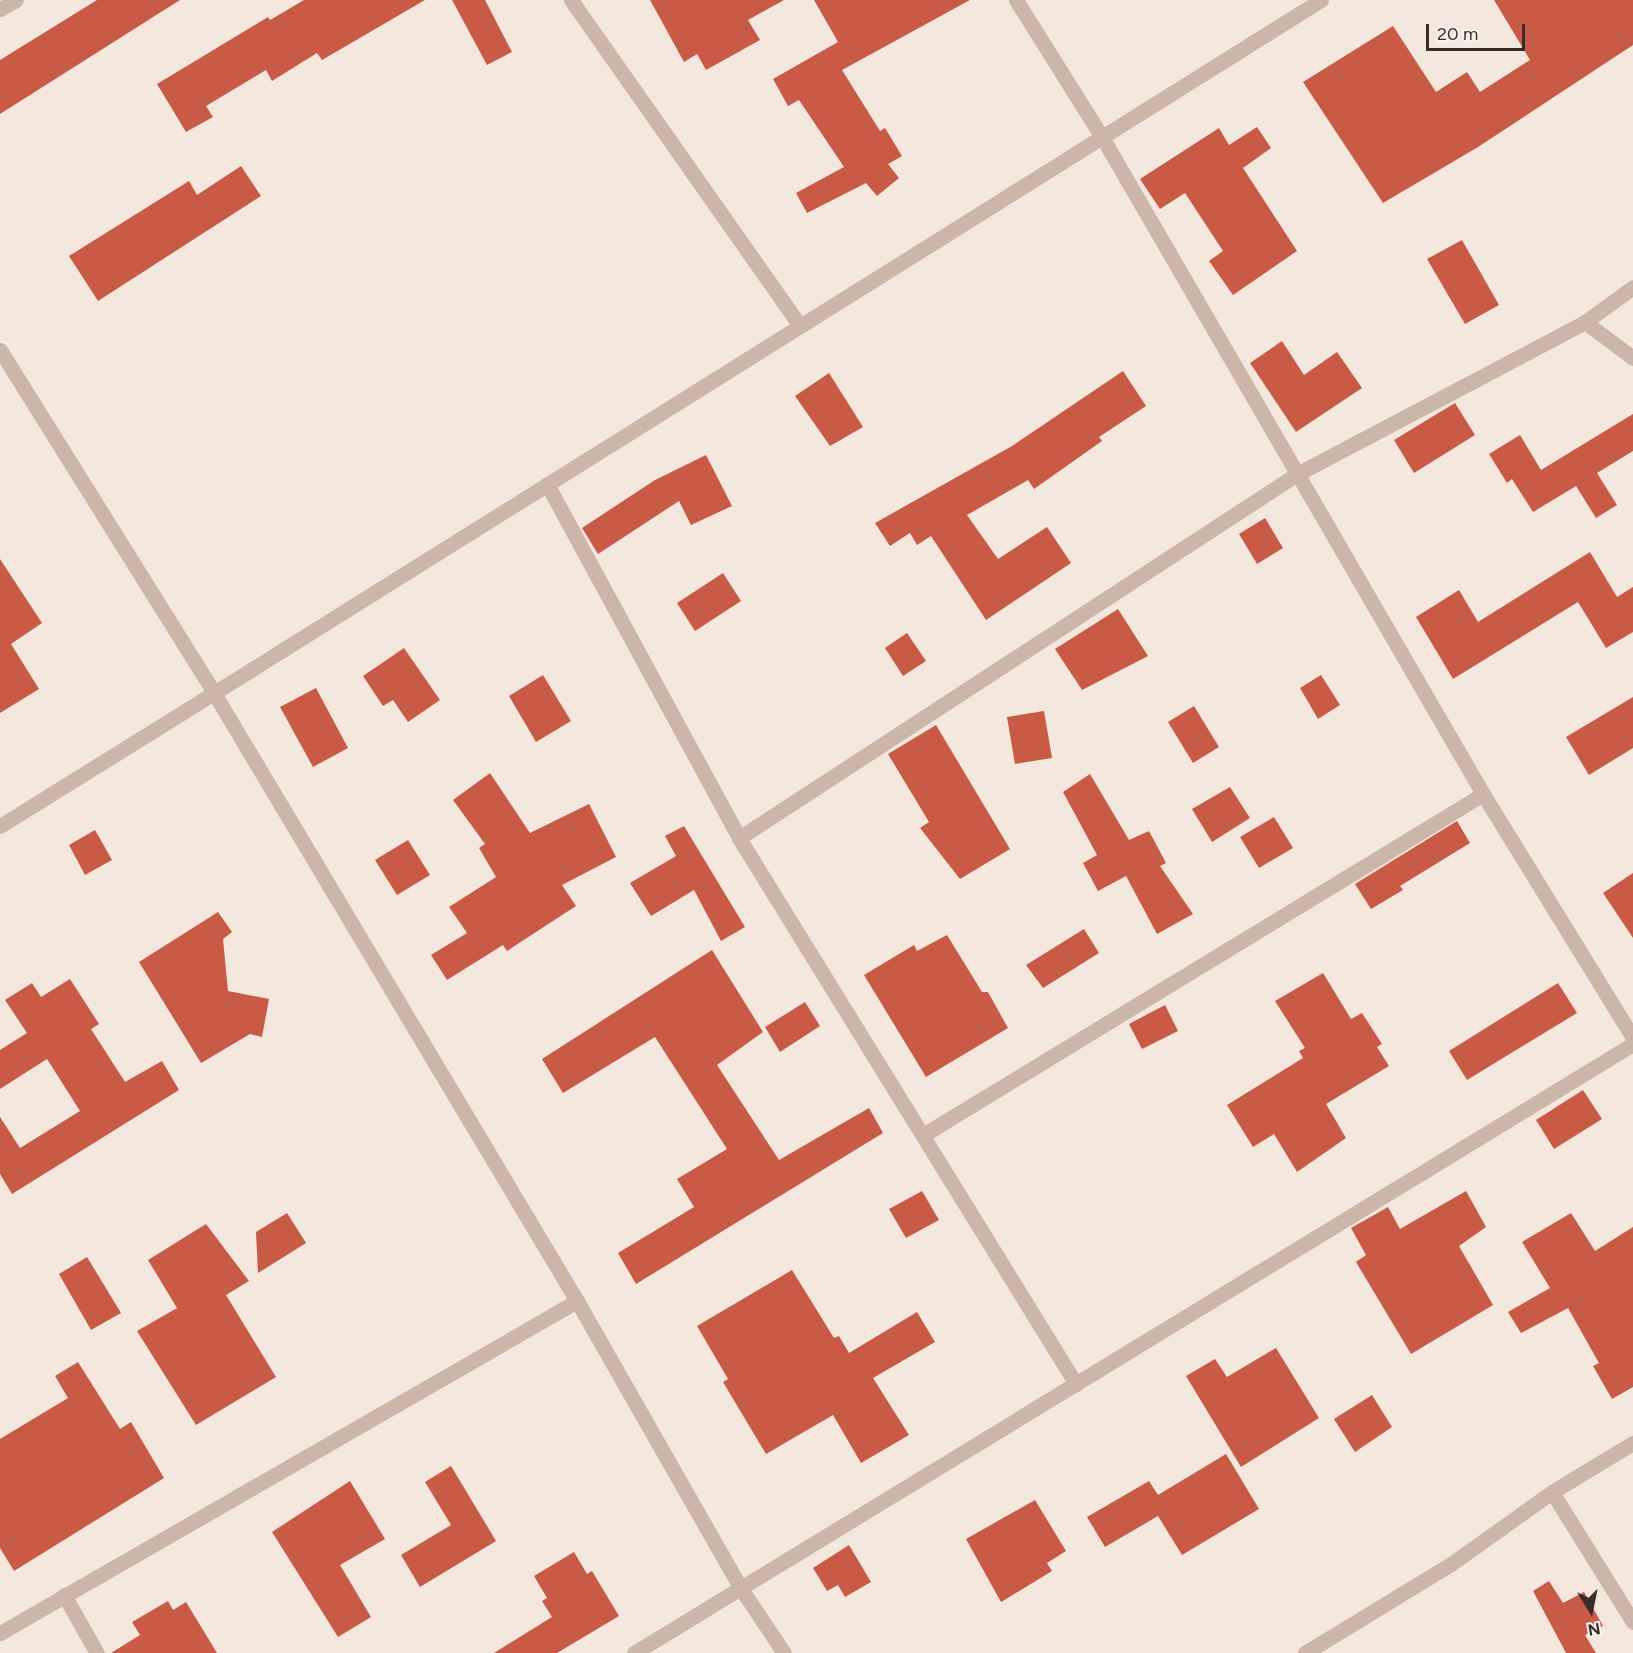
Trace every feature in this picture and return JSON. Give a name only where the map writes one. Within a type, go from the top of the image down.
[{"type":"street","points":[[0,9],[16,0]]},
{"type":"street","points":[[571,0],[800,326]]},
{"type":"street","points":[[1016,0],[1102,137],[1483,794],[1633,1038]]},
{"type":"street","points":[[0,826],[1321,0]]},
{"type":"street","points":[[739,838],[1297,474],[1585,322],[1633,287]]},
{"type":"street","points":[[1585,322],[1633,358]]},
{"type":"street","points":[[0,350],[214,693],[577,1301],[740,1587],[784,1653]]},
{"type":"street","points":[[547,484],[739,838],[1076,1384]]},
{"type":"street","points":[[923,1135],[1483,794]]},
{"type":"street","points":[[634,1653],[1633,1044]]},
{"type":"street","points":[[0,1633],[577,1301]]},
{"type":"street","points":[[1305,1653],[1451,1564],[1552,1492],[1633,1443]]},
{"type":"street","points":[[1552,1492],[1633,1622]]},
{"type":"street","points":[[64,1595],[98,1653]]},
{"type":"building","points":[[97,0],[180,0],[0,114],[0,60]]},
{"type":"building","points":[[304,0],[425,0],[322,60],[317,53],[272,81],[266,70],[206,106],[213,117],[186,132],[157,84],[268,17],[270,20]]},
{"type":"building","points":[[452,0],[485,0],[512,52],[487,65]]},
{"type":"building","points":[[650,0],[784,0],[748,20],[760,40],[706,70],[697,54],[684,62]]},
{"type":"building","points":[[814,0],[970,0],[842,70],[880,131],[885,128],[902,156],[888,164],[899,178],[877,196],[866,183],[807,213],[796,193],[844,167],[799,100],[788,106],[773,79],[838,42]]},
{"type":"building","points":[[1494,0],[1633,0],[1633,45],[1478,147],[1383,203],[1303,82],[1393,26],[1436,92],[1467,72],[1480,92],[1530,60]]},
{"type":"building","points":[[1257,127],[1271,148],[1243,168],[1297,251],[1233,295],[1209,261],[1223,251],[1185,193],[1160,209],[1140,179],[1219,128],[1229,145]]},
{"type":"building","points":[[241,166],[261,196],[98,301],[69,256],[189,181],[197,195]]},
{"type":"building","points":[[1462,240],[1499,305],[1465,324],[1427,259]]},
{"type":"building","points":[[1282,341],[1304,375],[1337,352],[1362,388],[1296,432],[1250,363]]},
{"type":"building","points":[[1123,371],[1146,406],[1099,437],[1102,441],[1034,489],[1028,480],[967,515],[998,559],[1047,527],[1071,563],[986,620],[931,536],[917,545],[910,533],[890,546],[875,523],[1012,446]]},
{"type":"building","points":[[829,373],[863,427],[830,446],[795,396]]},
{"type":"building","points":[[1455,403],[1475,435],[1414,473],[1394,440]]},
{"type":"building","points":[[1633,414],[1633,451],[1597,473],[1617,505],[1596,518],[1576,486],[1533,512],[1512,479],[1507,483],[1489,454],[1520,435],[1541,470]]},
{"type":"building","points":[[706,455],[732,506],[691,525],[679,501],[598,554],[582,528],[655,480]]},
{"type":"building","points":[[1265,518],[1283,548],[1257,564],[1239,534]]},
{"type":"building","points":[[1590,552],[1617,597],[1633,587],[1633,632],[1606,648],[1578,602],[1453,679],[1416,617],[1459,590],[1478,622]]},
{"type":"building","points":[[0,559],[42,623],[11,644],[39,689],[0,713]]},
{"type":"building","points":[[723,573],[741,601],[695,631],[677,603]]},
{"type":"building","points":[[1118,609],[1148,656],[1082,690],[1055,649]]},
{"type":"building","points":[[907,633],[926,661],[903,676],[885,648]]},
{"type":"building","points":[[404,648],[440,700],[408,722],[393,700],[383,706],[363,676]]},
{"type":"building","points":[[543,675],[571,721],[536,742],[509,696]]},
{"type":"building","points":[[1321,675],[1340,705],[1318,719],[1300,688]]},
{"type":"building","points":[[316,688],[348,748],[313,767],[280,707]]},
{"type":"building","points":[[1633,697],[1633,748],[1589,775],[1566,737]]},
{"type":"building","points":[[1194,706],[1219,747],[1193,763],[1168,722]]},
{"type":"building","points":[[1044,711],[1052,758],[1015,764],[1007,717]]},
{"type":"building","points":[[936,725],[1010,849],[960,879],[920,828],[929,822],[888,754]]},
{"type":"building","points":[[490,773],[530,833],[589,804],[616,857],[562,885],[576,906],[507,951],[503,945],[447,980],[431,955],[467,933],[449,907],[496,877],[479,848],[485,844],[453,800]]},
{"type":"building","points":[[1090,774],[1129,840],[1149,831],[1166,863],[1160,866],[1193,914],[1157,934],[1126,876],[1098,891],[1083,863],[1097,855],[1063,792]]},
{"type":"building","points":[[1230,787],[1250,818],[1212,842],[1192,809]]},
{"type":"building","points":[[1274,817],[1293,848],[1259,868],[1240,837]]},
{"type":"building","points":[[1457,821],[1470,843],[1400,886],[1403,890],[1371,909],[1355,884]]},
{"type":"building","points":[[684,826],[745,927],[721,941],[694,890],[651,916],[630,883],[676,856],[665,836]]},
{"type":"building","points":[[95,830],[112,860],[85,875],[69,845]]},
{"type":"building","points":[[408,840],[430,875],[397,895],[375,860]]},
{"type":"building","points":[[1633,873],[1633,938],[1603,893]]},
{"type":"building","points":[[218,912],[232,932],[223,939],[228,991],[269,999],[262,1037],[250,1034],[201,1063],[139,962]]},
{"type":"building","points":[[1084,929],[1099,953],[1043,988],[1026,965]]},
{"type":"building","points":[[947,935],[982,992],[988,992],[1008,1028],[926,1077],[864,975],[914,945],[917,951]]},
{"type":"building","points":[[712,950],[763,1032],[717,1065],[779,1160],[869,1108],[883,1133],[636,1284],[618,1253],[694,1207],[677,1179],[727,1149],[655,1037],[563,1093],[542,1059]]},
{"type":"building","points":[[1323,973],[1351,1019],[1362,1013],[1382,1044],[1377,1047],[1389,1066],[1326,1104],[1346,1138],[1297,1172],[1274,1134],[1253,1147],[1227,1105],[1303,1058],[1299,1051],[1305,1048],[1275,1001]]},
{"type":"building","points":[[70,979],[99,1024],[91,1029],[125,1082],[162,1061],[179,1090],[12,1194],[0,1174],[0,1117],[20,1148],[80,1111],[47,1059],[0,1089],[0,1050],[27,1033],[5,1000],[32,983],[41,997]]},
{"type":"building","points":[[1558,983],[1577,1013],[1467,1080],[1449,1051]]},
{"type":"building","points":[[805,1002],[820,1026],[780,1052],[765,1027]]},
{"type":"building","points":[[1165,1005],[1178,1031],[1142,1049],[1129,1024]]},
{"type":"building","points":[[1583,1090],[1602,1119],[1554,1149],[1536,1120]]},
{"type":"building","points":[[922,1191],[939,1220],[906,1238],[889,1209]]},
{"type":"building","points":[[1466,1191],[1486,1227],[1459,1246],[1493,1305],[1411,1354],[1356,1262],[1366,1255],[1351,1228],[1388,1207],[1400,1229]]},
{"type":"building","points":[[287,1213],[306,1243],[258,1273],[256,1232]]},
{"type":"building","points":[[1571,1213],[1595,1251],[1633,1227],[1633,1387],[1612,1399],[1593,1366],[1599,1363],[1568,1308],[1521,1333],[1508,1312],[1550,1288],[1522,1242]]},
{"type":"building","points":[[206,1224],[249,1281],[226,1295],[276,1377],[196,1425],[137,1331],[177,1308],[148,1260]]},
{"type":"building","points":[[87,1257],[121,1313],[91,1330],[59,1274]]},
{"type":"building","points":[[792,1270],[834,1338],[839,1336],[849,1353],[917,1312],[935,1342],[873,1378],[909,1435],[861,1463],[833,1415],[766,1454],[723,1382],[728,1379],[697,1326]]},
{"type":"building","points":[[1276,1348],[1319,1418],[1241,1467],[1186,1376],[1215,1359],[1227,1377]]},
{"type":"building","points":[[78,1362],[120,1429],[131,1422],[164,1478],[14,1571],[0,1548],[0,1439],[68,1398],[55,1376]]},
{"type":"building","points":[[1372,1395],[1392,1427],[1355,1452],[1334,1419]]},
{"type":"building","points":[[1226,1454],[1259,1509],[1182,1555],[1158,1516],[1105,1547],[1087,1517],[1149,1481],[1158,1495]]},
{"type":"building","points":[[451,1466],[496,1541],[420,1587],[401,1555],[451,1525],[425,1482]]},
{"type":"building","points":[[350,1481],[385,1539],[340,1565],[371,1617],[338,1637],[272,1532]]},
{"type":"building","points":[[1035,1500],[1066,1551],[1047,1563],[1052,1571],[1001,1602],[966,1539]]},
{"type":"building","points":[[849,1545],[871,1582],[845,1597],[838,1585],[827,1591],[813,1568]]},
{"type":"building","points":[[574,1552],[587,1574],[592,1571],[619,1616],[557,1653],[494,1653],[552,1617],[542,1601],[547,1598],[534,1576]]},
{"type":"building","points":[[1549,1581],[1563,1603],[1584,1592],[1603,1626],[1585,1635],[1596,1653],[1566,1653],[1533,1591]]},
{"type":"building","points":[[168,1601],[173,1610],[186,1602],[217,1653],[111,1653],[140,1635],[132,1622]]}]
